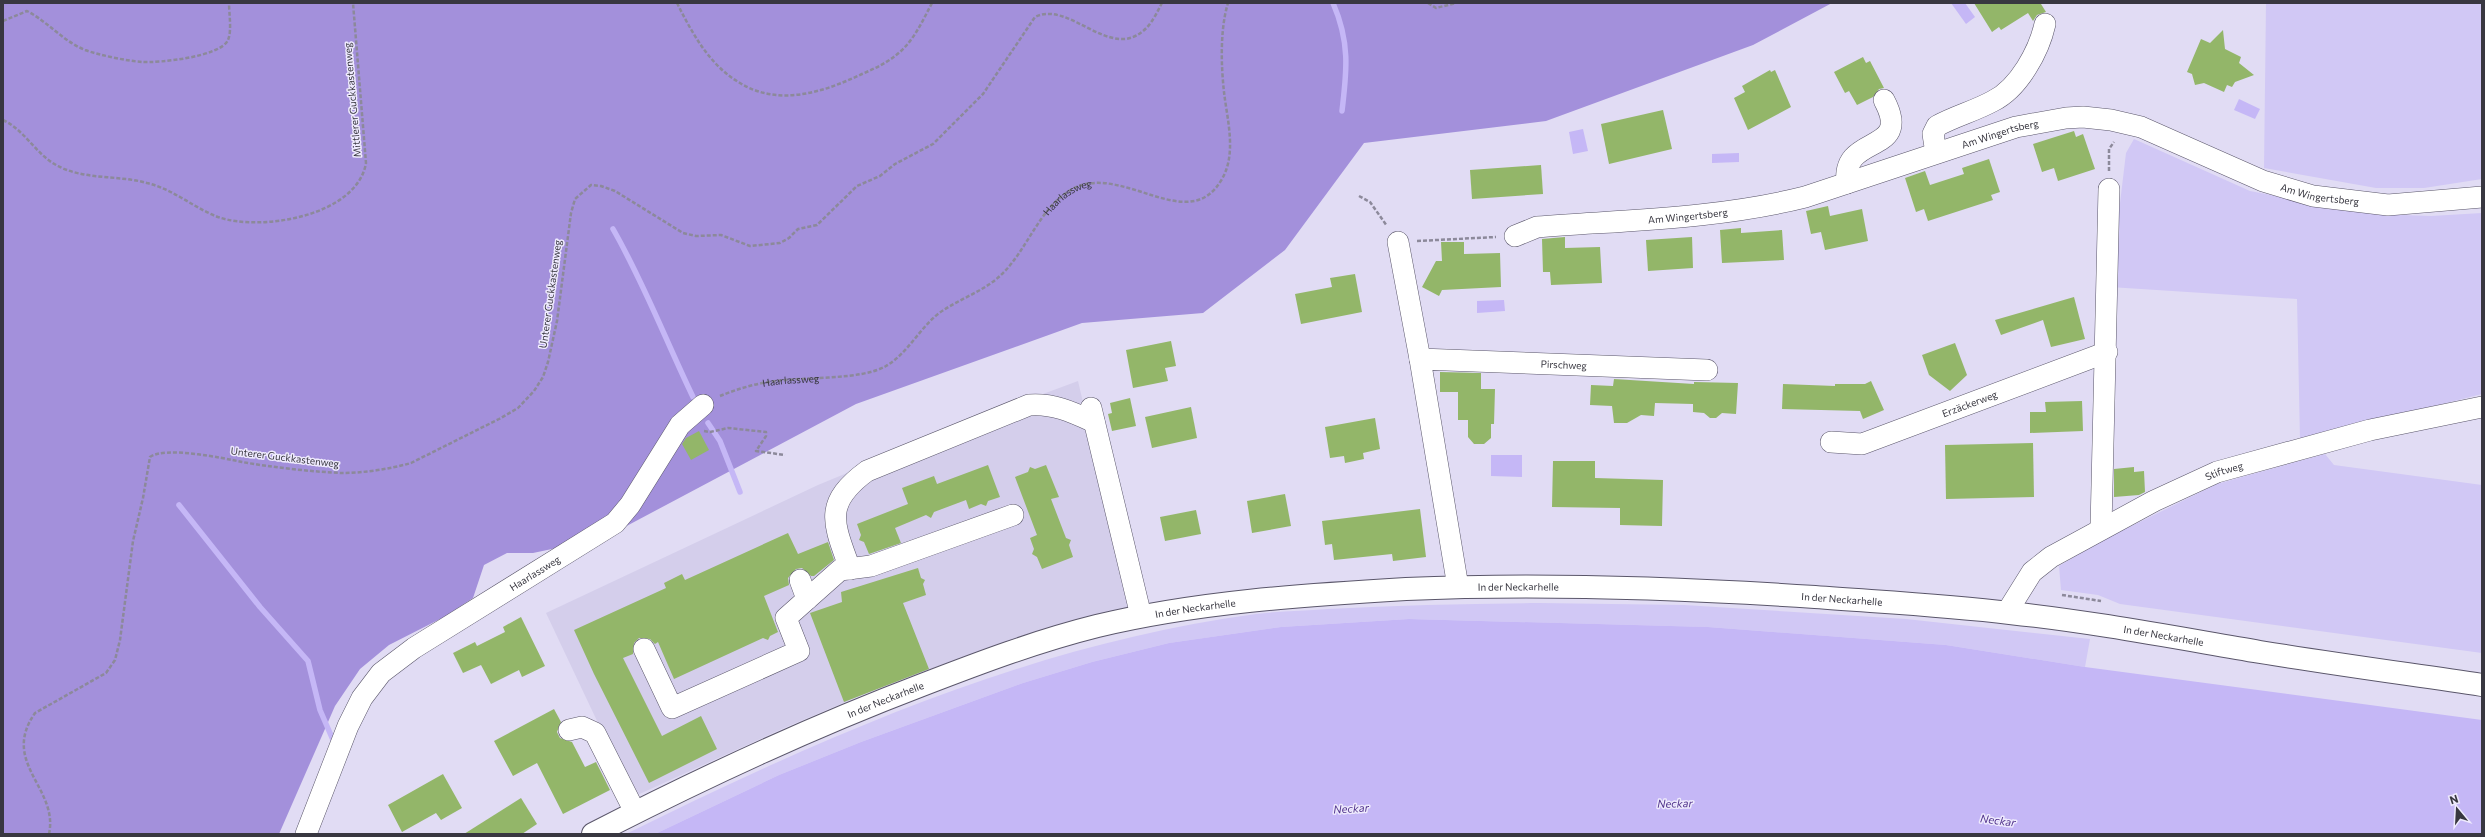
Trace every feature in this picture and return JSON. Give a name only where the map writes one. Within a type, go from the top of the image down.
[{"type":"main road","name":"In der Neckarhelle","points":[[593,834],[635,812],[749,758],[887,698],[1010,651],[1074,632],[1141,616],[1330,593],[1458,587],[1597,586],[1744,592],[2007,612],[2482,685]]},
{"type":"street","points":[[1936,153],[1933,134],[1938,126],[1994,101],[2008,91],[2035,52],[2041,40],[2045,24]]},
{"type":"street","points":[[1847,183],[1846,173],[1848,163],[1855,154],[1881,141],[1887,135],[1891,118],[1890,111],[1884,100]]},
{"type":"street","name":"Am Wingertsberg","points":[[1515,236],[1537,227],[1744,210],[1805,197],[2034,122],[2066,118],[2095,118],[2141,127],[2263,181],[2313,196],[2388,205],[2482,197]]},
{"type":"street","points":[[2101,528],[2107,352],[2109,189]]},
{"type":"street","points":[[1406,242],[1420,359],[1458,587]]},
{"type":"street","name":"Erzäckerweg","points":[[1831,442],[1862,444],[2107,352]]},
{"type":"street","name":"Pirschweg","points":[[1420,359],[1707,370]]},
{"type":"street","points":[[850,569],[834,520],[840,498],[852,482],[867,471],[1029,405],[1044,404],[1092,414],[1141,616]]},
{"type":"street","name":"Haarlassweg","points":[[306,834],[348,726],[362,698],[381,673],[414,648],[616,523],[630,505],[680,425],[703,405]]},
{"type":"street","name":"Stiftweg","points":[[2007,612],[2032,572],[2051,557],[2101,528],[2217,472],[2362,432],[2482,406]]},
{"type":"street","points":[[644,649],[672,708],[799,651],[786,618],[803,590],[840,570],[871,566],[1013,515]]},
{"type":"street","points":[[569,730],[582,727],[595,733],[635,812]]},
{"type":"path","points":[[3,21],[27,12],[40,18],[51,30],[85,50],[142,62],[185,59],[220,48],[228,39],[229,3]]},
{"type":"path","name":"Mittlerer Guckkastenweg","points":[[3,120],[22,132],[49,160],[67,171],[149,183],[218,217],[233,221],[266,222],[323,209],[343,199],[355,188],[364,174],[366,163],[353,3]]},
{"type":"path","points":[[677,3],[704,49],[732,78],[749,88],[764,92],[794,96],[806,95],[843,83],[892,59],[915,34],[932,3]]},
{"type":"path","name":"Unterer Guckkastenweg","points":[[49,834],[50,815],[47,805],[28,771],[23,754],[22,738],[28,722],[35,714],[106,673],[115,660],[120,640],[133,541],[143,498],[150,457],[156,452],[215,455],[243,462],[342,473],[397,467],[411,463],[500,420],[518,408],[534,391],[546,367],[555,327],[571,213],[575,199],[591,186],[601,186],[615,191],[683,233],[696,236],[721,235],[750,246],[780,243],[789,238],[798,229],[817,225],[856,186],[880,176],[895,164],[933,144],[983,94],[1034,17],[1047,12],[1059,14],[1110,36],[1128,38],[1142,32],[1148,26],[1162,3]]},
{"type":"path","name":"Haarlassweg","points":[[703,405],[741,389],[774,381],[859,374],[886,366],[901,354],[938,314],[1000,276],[1056,201],[1082,185],[1107,183],[1123,185],[1163,199],[1180,203],[1194,201],[1207,196],[1222,180],[1229,164],[1230,152],[1223,82],[1224,28],[1228,3]]},
{"type":"path","points":[[1428,3],[1436,8],[1456,3]]},
{"type":"path","points":[[1359,196],[1370,202],[1406,242],[1515,236]]},
{"type":"path","points":[[710,432],[728,428],[766,432],[766,436],[756,451],[785,454]]},
{"type":"path","points":[[2062,595],[2101,601]]},
{"type":"shaded area","points":[[3,3],[1832,3],[1753,45],[1546,121],[1364,143],[1285,250],[1203,313],[1082,323],[856,404],[604,538],[533,553],[507,553],[484,565],[473,598],[446,616],[389,645],[360,669],[335,706],[279,834],[3,834]]},
{"type":"shaded area","points":[[2266,3],[2482,3],[2482,179],[2424,188],[2376,188],[2264,168]]},
{"type":"shaded area","points":[[2134,139],[2250,191],[2372,214],[2431,216],[2482,213],[2482,394],[2300,440],[2297,299],[2110,287],[2126,153]]},
{"type":"shaded area","points":[[1078,381],[1131,607],[1063,623],[1007,641],[881,687],[784,728],[633,797],[546,613],[818,485],[997,411]]},
{"type":"shaded area","points":[[2325,454],[2334,465],[2482,485],[2482,653],[2120,604],[2098,595],[2061,590],[2059,566],[2101,541],[2217,484]]},
{"type":"shaded area","points":[[1539,603],[1684,605],[1906,619],[2090,639],[2085,667],[1946,645],[1708,627],[1409,619],[1281,627],[1169,643],[1092,662],[1023,683],[861,742],[779,775],[655,834],[626,834],[778,762],[932,698],[1011,671],[1091,647],[1173,628],[1265,613],[1459,604]]},
{"type":"water","points":[[1951,3],[1965,3],[1975,17],[1966,24]]},
{"type":"water","points":[[2239,99],[2260,109],[2255,119],[2234,110]]},
{"type":"water","points":[[1583,129],[1588,151],[1573,154],[1569,132]]},
{"type":"water","points":[[1739,153],[1739,162],[1712,163],[1712,154]]},
{"type":"water","points":[[1504,300],[1505,311],[1477,313],[1477,301]]},
{"type":"water","points":[[1491,455],[1522,455],[1522,477],[1491,476]]},
{"type":"water","name":"Neckar","points":[[1409,619],[1708,627],[1946,645],[2085,667],[2482,720],[2482,834],[655,834],[779,775],[861,742],[1023,683],[1092,662],[1169,643],[1281,627]]},
{"type":"building","points":[[1974,3],[2043,3],[2041,4],[2046,12],[2037,15],[2033,21],[2028,13],[2001,30],[1999,27],[1992,32]]},
{"type":"building","points":[[2223,30],[2225,49],[2241,57],[2239,63],[2254,75],[2235,82],[2232,87],[2227,85],[2224,92],[2204,83],[2195,85],[2192,74],[2187,72],[2201,39],[2210,43]]},
{"type":"building","points":[[1863,57],[1866,63],[1870,61],[1884,88],[1879,89],[1873,97],[1857,105],[1849,91],[1845,93],[1834,72]]},
{"type":"building","points":[[1770,70],[1771,72],[1775,70],[1791,107],[1748,130],[1734,98],[1745,92],[1742,86]]},
{"type":"building","points":[[1663,110],[1672,149],[1609,164],[1601,124]]},
{"type":"building","points":[[2074,131],[2076,137],[2083,134],[2095,169],[2058,181],[2054,168],[2042,172],[2033,144]]},
{"type":"building","points":[[1989,159],[2000,192],[1991,195],[1993,200],[1928,221],[1924,209],[1916,212],[1905,178],[1925,171],[1930,185],[1964,174],[1962,168]]},
{"type":"building","points":[[1541,165],[1543,194],[1472,199],[1470,170]]},
{"type":"building","points":[[1828,206],[1830,216],[1862,209],[1868,241],[1825,250],[1821,232],[1811,234],[1806,211]]},
{"type":"building","points":[[1741,228],[1741,233],[1782,230],[1784,260],[1722,263],[1720,230]]},
{"type":"building","points":[[1565,237],[1565,248],[1600,247],[1602,283],[1551,285],[1550,272],[1543,272],[1542,239]]},
{"type":"building","points":[[1692,237],[1693,268],[1648,271],[1646,240]]},
{"type":"building","points":[[1441,242],[1464,242],[1464,254],[1500,253],[1501,287],[1442,290],[1439,296],[1422,287],[1436,261],[1442,261]]},
{"type":"building","points":[[1355,274],[1362,312],[1301,324],[1295,294],[1332,287],[1330,278]]},
{"type":"building","points":[[2074,297],[2085,339],[2051,347],[2043,320],[2001,335],[1995,320]]},
{"type":"building","points":[[1171,341],[1176,366],[1165,368],[1168,381],[1133,388],[1126,350]]},
{"type":"building","points":[[1955,343],[1967,375],[1950,391],[1929,375],[1922,355]]},
{"type":"building","points":[[1440,372],[1481,373],[1481,389],[1495,389],[1494,424],[1491,424],[1491,438],[1484,444],[1474,444],[1468,437],[1468,420],[1458,420],[1458,392],[1440,392]]},
{"type":"building","points":[[1614,379],[1694,384],[1694,382],[1738,383],[1736,414],[1722,413],[1716,418],[1710,418],[1704,413],[1693,412],[1693,404],[1655,403],[1654,416],[1641,415],[1627,423],[1614,423],[1612,406],[1590,405],[1591,385],[1613,386]]},
{"type":"building","points":[[1871,381],[1884,410],[1863,419],[1860,411],[1782,409],[1783,384],[1835,386],[1835,384],[1865,384]]},
{"type":"building","points":[[1130,398],[1136,426],[1112,431],[1108,414],[1112,413],[1110,403]]},
{"type":"building","points":[[2082,401],[2083,431],[2030,433],[2030,412],[2046,412],[2045,402]]},
{"type":"building","points":[[1191,407],[1197,438],[1152,448],[1145,417]]},
{"type":"building","points":[[1375,418],[1380,449],[1363,453],[1364,459],[1345,463],[1344,456],[1330,458],[1325,427]]},
{"type":"building","points":[[699,431],[709,450],[691,460],[682,444],[686,438]]},
{"type":"building","points":[[2033,443],[2034,497],[1946,499],[1945,445]]},
{"type":"building","points":[[1553,461],[1595,461],[1595,478],[1663,480],[1662,526],[1620,525],[1620,508],[1552,507]]},
{"type":"building","points":[[988,465],[1000,497],[988,501],[986,506],[981,504],[969,509],[966,500],[934,512],[931,518],[926,515],[895,528],[901,543],[869,554],[864,542],[859,540],[861,535],[857,524],[908,504],[902,488],[934,476],[937,484]]},
{"type":"building","points":[[1046,465],[1059,497],[1051,499],[1066,538],[1071,540],[1069,545],[1073,557],[1042,569],[1037,557],[1032,554],[1034,549],[1030,538],[1037,535],[1015,477],[1028,472],[1030,467],[1035,469]]},
{"type":"building","points":[[2134,467],[2134,472],[2144,471],[2145,492],[2139,495],[2114,497],[2114,469]]},
{"type":"building","points":[[1285,494],[1291,526],[1252,533],[1247,501]]},
{"type":"building","points":[[1420,509],[1426,557],[1393,561],[1392,554],[1334,560],[1332,544],[1325,545],[1322,521]]},
{"type":"building","points":[[1196,510],[1201,534],[1165,541],[1160,517]]},
{"type":"building","points":[[788,533],[798,554],[828,542],[834,560],[814,576],[811,576],[802,568],[796,569],[788,578],[789,585],[764,596],[778,632],[770,636],[768,640],[763,638],[674,679],[658,642],[655,644],[650,639],[639,638],[634,643],[633,654],[623,658],[662,736],[701,716],[717,749],[649,783],[594,674],[574,630],[666,588],[664,583],[682,574],[685,580]]},
{"type":"building","points":[[918,568],[921,578],[925,580],[923,584],[926,595],[903,603],[929,669],[844,702],[810,613],[842,602],[841,592]]},
{"type":"building","points":[[521,617],[545,666],[522,677],[519,670],[491,684],[481,665],[463,673],[453,653],[475,642],[477,646],[505,632],[503,627]]},
{"type":"building","points":[[554,709],[561,722],[557,732],[560,738],[572,742],[585,767],[596,762],[610,790],[563,814],[537,763],[513,776],[494,741]]},
{"type":"building","points":[[443,774],[462,808],[441,820],[436,813],[402,832],[388,805]]},
{"type":"building","points":[[521,798],[537,824],[522,834],[464,834]]},
{"type":"waterway","points":[[1333,3],[1345,44],[1346,69],[1342,111]]},
{"type":"waterway","points":[[613,229],[645,291],[693,397]]},
{"type":"waterway","points":[[708,423],[720,441],[740,492]]},
{"type":"waterway","points":[[179,505],[260,607],[308,661],[320,710],[333,740]]}]
